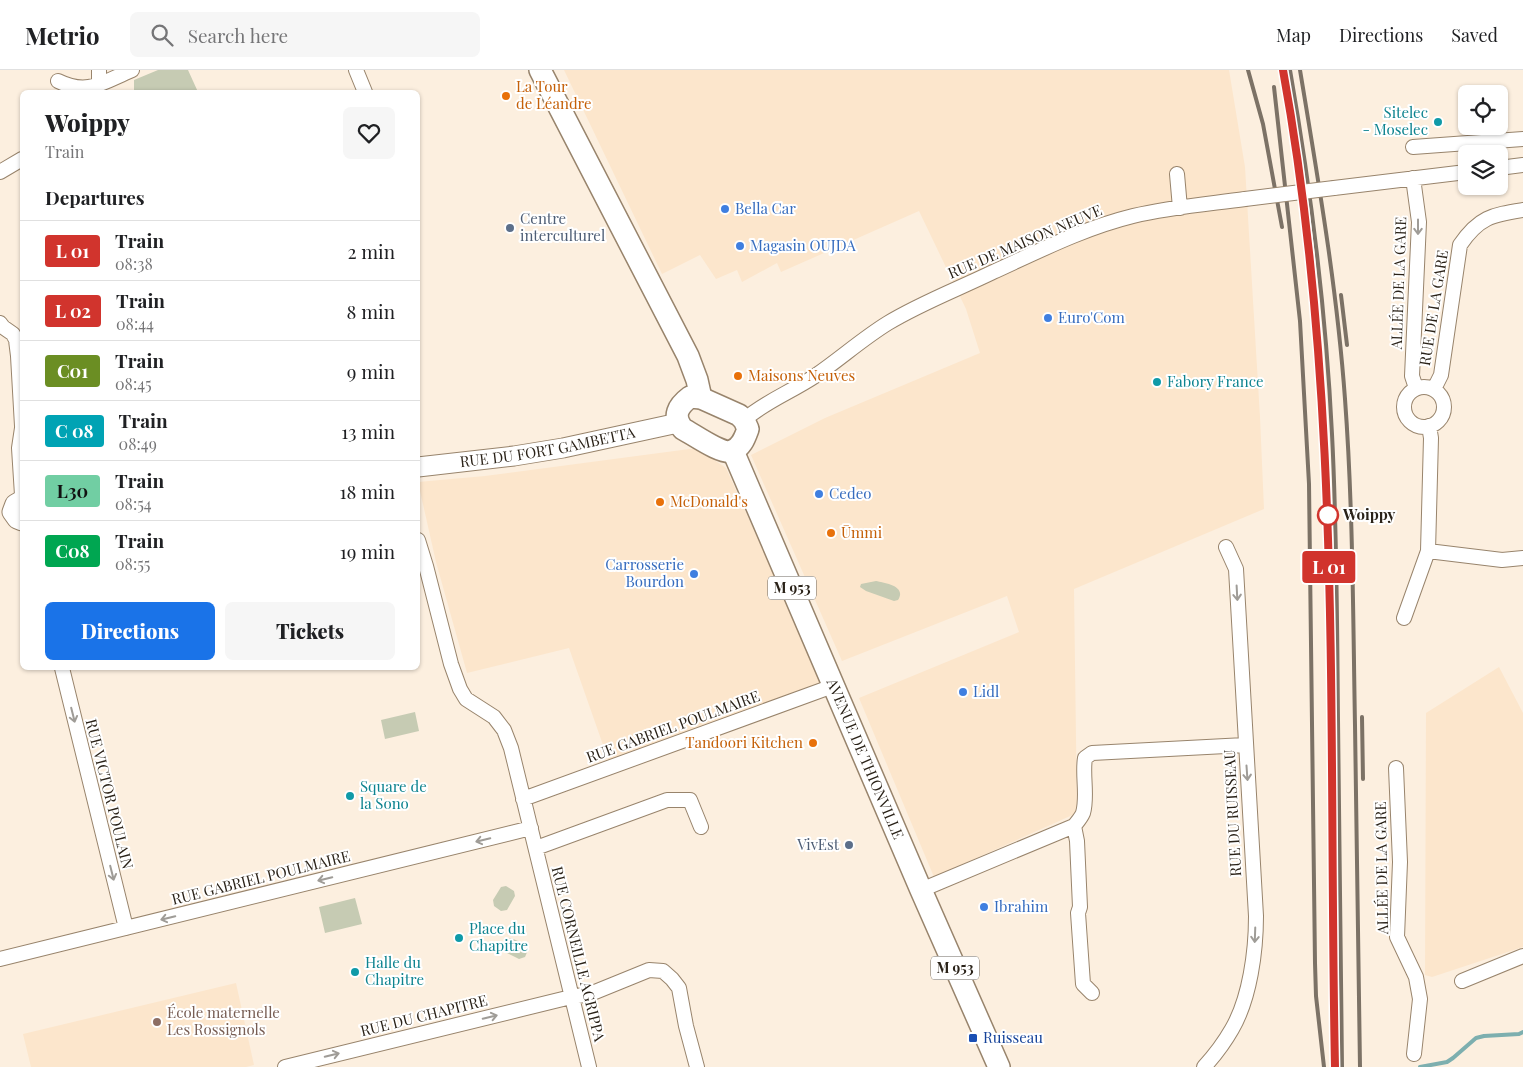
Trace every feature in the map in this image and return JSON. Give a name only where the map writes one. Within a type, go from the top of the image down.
[{"type":"main road","points":[[540,70],[688,356],[697,380],[701,398]]},
{"type":"main road","points":[[690,397],[701,398],[738,415],[744,420],[748,429],[744,442],[733,451],[724,451],[683,429],[678,423],[677,415],[681,404],[690,397]]},
{"type":"main road","name":"AVENUE DE THIONVILLE","points":[[733,451],[999,1067]]},
{"type":"street","points":[[98,88],[99,70]]},
{"type":"street","points":[[57,81],[71,88],[98,88],[132,70]]},
{"type":"street","points":[[356,70],[364,90]]},
{"type":"street","points":[[1414,147],[1523,139]]},
{"type":"street","points":[[0,172],[20,160]]},
{"type":"street","points":[[1508,167],[1523,165]]},
{"type":"street","points":[[1413,178],[1458,173]]},
{"type":"street","points":[[1177,174],[1180,208]]},
{"type":"street","name":"RUE DE MAISON NEUVE","points":[[744,420],[758,408],[813,377],[859,343],[919,306],[1092,229],[1133,216],[1180,208],[1413,178]]},
{"type":"street","name":"ALLÉE DE LA GARE","points":[[1413,178],[1419,222],[1412,376],[1416,388]]},
{"type":"street","name":"RUE DE LA GARE","points":[[1434,389],[1441,375],[1460,245],[1469,232],[1482,221],[1501,214],[1523,210]]},
{"type":"street","points":[[1,327],[12,334],[16,340],[20,392]]},
{"type":"street","points":[[1428,387],[1434,389],[1442,398],[1444,410],[1438,421],[1424,427],[1413,424],[1405,413],[1406,397],[1416,388],[1428,387]]},
{"type":"street","name":"RUE DU FORT GAMBETTA","points":[[420,466],[522,455],[678,423]]},
{"type":"street","points":[[1404,618],[1428,551],[1431,438],[1429,426]]},
{"type":"street","points":[[20,441],[20,458]]},
{"type":"street","name":"RUE CORNEILLE AGRIPPA","points":[[420,546],[451,664],[460,689],[466,699],[494,717],[504,730],[510,748],[589,1067]]},
{"type":"street","name":"RUE DU RUISSEAU","points":[[1204,1067],[1233,1028],[1244,998],[1256,940],[1236,569],[1226,547]]},
{"type":"street","points":[[1428,551],[1502,560],[1523,558]]},
{"type":"street","name":"RUE VICTOR POULAIN","points":[[62,670],[126,928]]},
{"type":"street","name":"RUE GABRIEL POULMAIRE","points":[[523,800],[833,686]]},
{"type":"street","points":[[921,890],[1074,826],[1082,815],[1085,804],[1083,768],[1085,758],[1092,753],[1245,745]]},
{"type":"street","name":"ALLÉE DE LA GARE","points":[[1396,768],[1400,862],[1397,937],[1416,977],[1420,999],[1414,1054]]},
{"type":"street","points":[[536,848],[667,800],[690,800],[701,828]]},
{"type":"street","points":[[1074,826],[1077,841],[1080,897],[1078,913],[1083,984],[1092,993]]},
{"type":"street","name":"RUE GABRIEL POULMAIRE","points":[[0,959],[531,828]]},
{"type":"street","points":[[1462,980],[1523,956]]},
{"type":"street","name":"RUE DU CHAPITRE","points":[[285,1067],[571,997],[590,994],[649,970],[663,971],[679,988],[686,1026],[697,1067]]},
{"type":"shaded area","points":[[564,70],[1229,70],[1245,167],[1264,509],[1074,589],[1077,813],[934,877],[859,698],[1019,632],[1007,596],[842,661],[751,455],[825,418],[980,353],[966,309],[919,211],[781,272],[777,263],[742,282],[737,270],[716,279],[700,255],[662,274]]},
{"type":"shaded area","points":[[697,448],[726,468],[824,686],[609,762],[569,648],[467,673],[436,562],[420,491],[420,482],[485,476]]},
{"type":"shaded area","points":[[1499,667],[1523,713],[1523,947],[1432,977],[1425,975],[1426,713]]},
{"type":"shaded area","name":"École maternelle Les Rossignols","points":[[236,983],[254,1065],[246,1067],[31,1067],[23,1034]]},
{"type":"green space","points":[[158,70],[188,70],[197,90],[134,90],[134,80]]},
{"type":"green space","points":[[876,581],[897,588],[900,591],[898,600],[894,601],[860,587],[861,584]]},
{"type":"green space","points":[[415,712],[419,731],[385,739],[381,720]]},
{"type":"green space","points":[[506,886],[514,891],[515,896],[507,910],[501,911],[494,906],[493,900],[501,887]]},
{"type":"green space","points":[[355,898],[362,924],[325,933],[319,907]]},
{"type":"green space","points":[[511,938],[527,945],[528,950],[525,957],[519,959],[505,952],[503,947],[507,939]]},
{"type":"waterway","points":[[1420,1067],[1447,1062],[1476,1038],[1523,1032]]},
{"type":"railway","points":[[1248,70],[1263,124],[1282,227]]},
{"type":"railway","points":[[1290,70],[1305,160],[1317,251],[1332,434],[1335,505],[1342,1067]]},
{"type":"railway","points":[[1300,70],[1332,275],[1342,357],[1348,440],[1353,602],[1360,1067]]},
{"type":"railway","points":[[1274,87],[1300,321],[1309,484],[1315,963],[1316,996],[1324,1067]]},
{"type":"railway","points":[[1341,295],[1347,345]]},
{"type":"railway","points":[[1362,717],[1363,779]]},
{"type":"train","points":[[1283,70],[1298,162],[1316,316],[1328,506],[1335,1067]]},
{"type":"place","name":"La Tour de Léandre","points":[[506,96]]},
{"type":"place","name":"Sitelec - Moselec","points":[[1438,122]]},
{"type":"place","name":"Bella Car","points":[[725,209]]},
{"type":"place","name":"Centre interculturel","points":[[510,228]]},
{"type":"place","name":"Magasin OUJDA","points":[[740,246]]},
{"type":"place","name":"Euro'Com","points":[[1048,318]]},
{"type":"place","name":"Maisons Neuves","points":[[738,376]]},
{"type":"place","name":"Fabory France","points":[[1157,382]]},
{"type":"place","name":"Cedeo","points":[[819,494]]},
{"type":"place","name":"McDonald's","points":[[660,502]]},
{"type":"place","name":"Woippy","points":[[1328,515]]},
{"type":"place","name":"Ūmmi","points":[[831,533]]},
{"type":"place","name":"Carrosserie Bourdon","points":[[694,574]]},
{"type":"place","name":"Lidl","points":[[963,692]]},
{"type":"place","name":"Tandoori Kitchen","points":[[813,743]]},
{"type":"place","name":"Square de la Sono","points":[[350,796]]},
{"type":"place","name":"VivEst","points":[[849,845]]},
{"type":"place","name":"Ibrahim","points":[[984,907]]},
{"type":"place","name":"Place du Chapitre","points":[[459,938]]},
{"type":"place","name":"Halle du Chapitre","points":[[355,972]]},
{"type":"place","name":"École maternelle Les Rossignols","points":[[157,1022]]},
{"type":"place","name":"Ruisseau","points":[[973,1038]]}]
